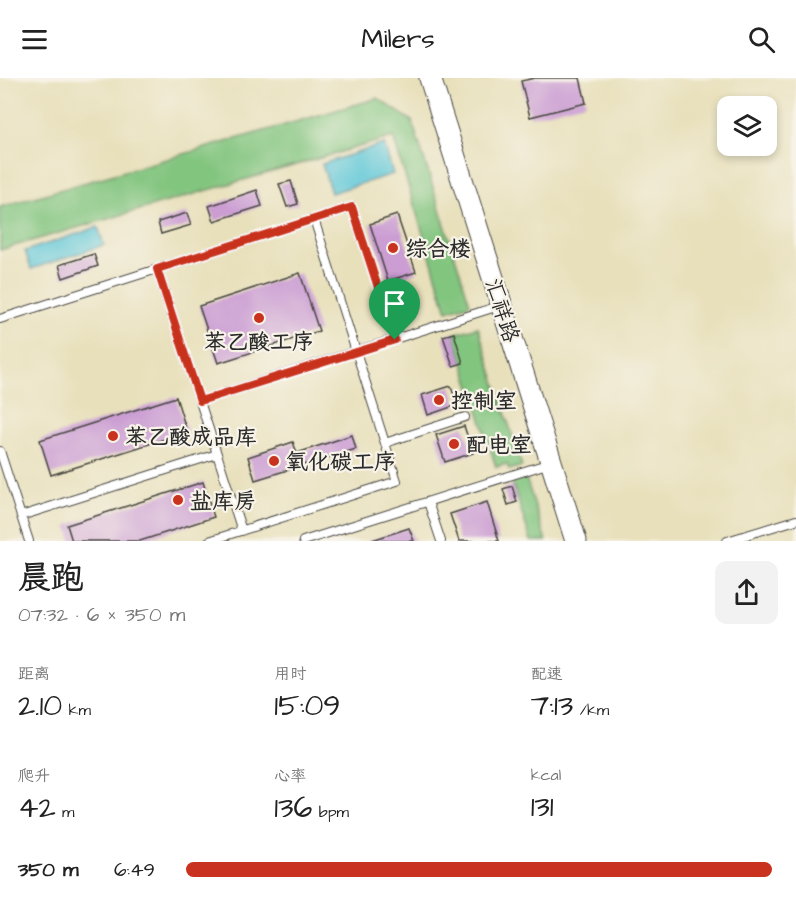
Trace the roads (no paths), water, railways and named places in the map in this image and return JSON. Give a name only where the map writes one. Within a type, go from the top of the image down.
[{"type":"main road","name":"汇祥路","points":[[430,78],[576,541]]},
{"type":"lane","points":[[0,319],[352,207],[395,340]]},
{"type":"lane","points":[[210,541],[397,481],[314,219]]},
{"type":"lane","points":[[157,269],[242,531]]},
{"type":"lane","points":[[200,401],[502,305]]},
{"type":"lane","points":[[385,442],[465,417]]},
{"type":"lane","points":[[0,451],[3,470],[29,541]]},
{"type":"lane","points":[[21,516],[217,454]]},
{"type":"lane","points":[[303,541],[552,463]]},
{"type":"lane","points":[[428,502],[441,541]]},
{"type":"lane","points":[[727,541],[796,520]]},
{"type":"water","points":[[384,144],[393,174],[331,193],[322,164]]},
{"type":"water","points":[[98,227],[104,245],[31,269],[25,251]]},
{"type":"place","name":"综合楼","points":[[393,248]]},
{"type":"place","name":"苯乙酸工序","points":[[259,318]]},
{"type":"place","name":"控制室","points":[[439,400]]},
{"type":"place","name":"苯乙酸成品库","points":[[113,436]]},
{"type":"place","name":"配电室","points":[[454,444]]},
{"type":"place","name":"氧化碳工序","points":[[274,461]]},
{"type":"place","name":"盐库房","points":[[178,500]]}]
